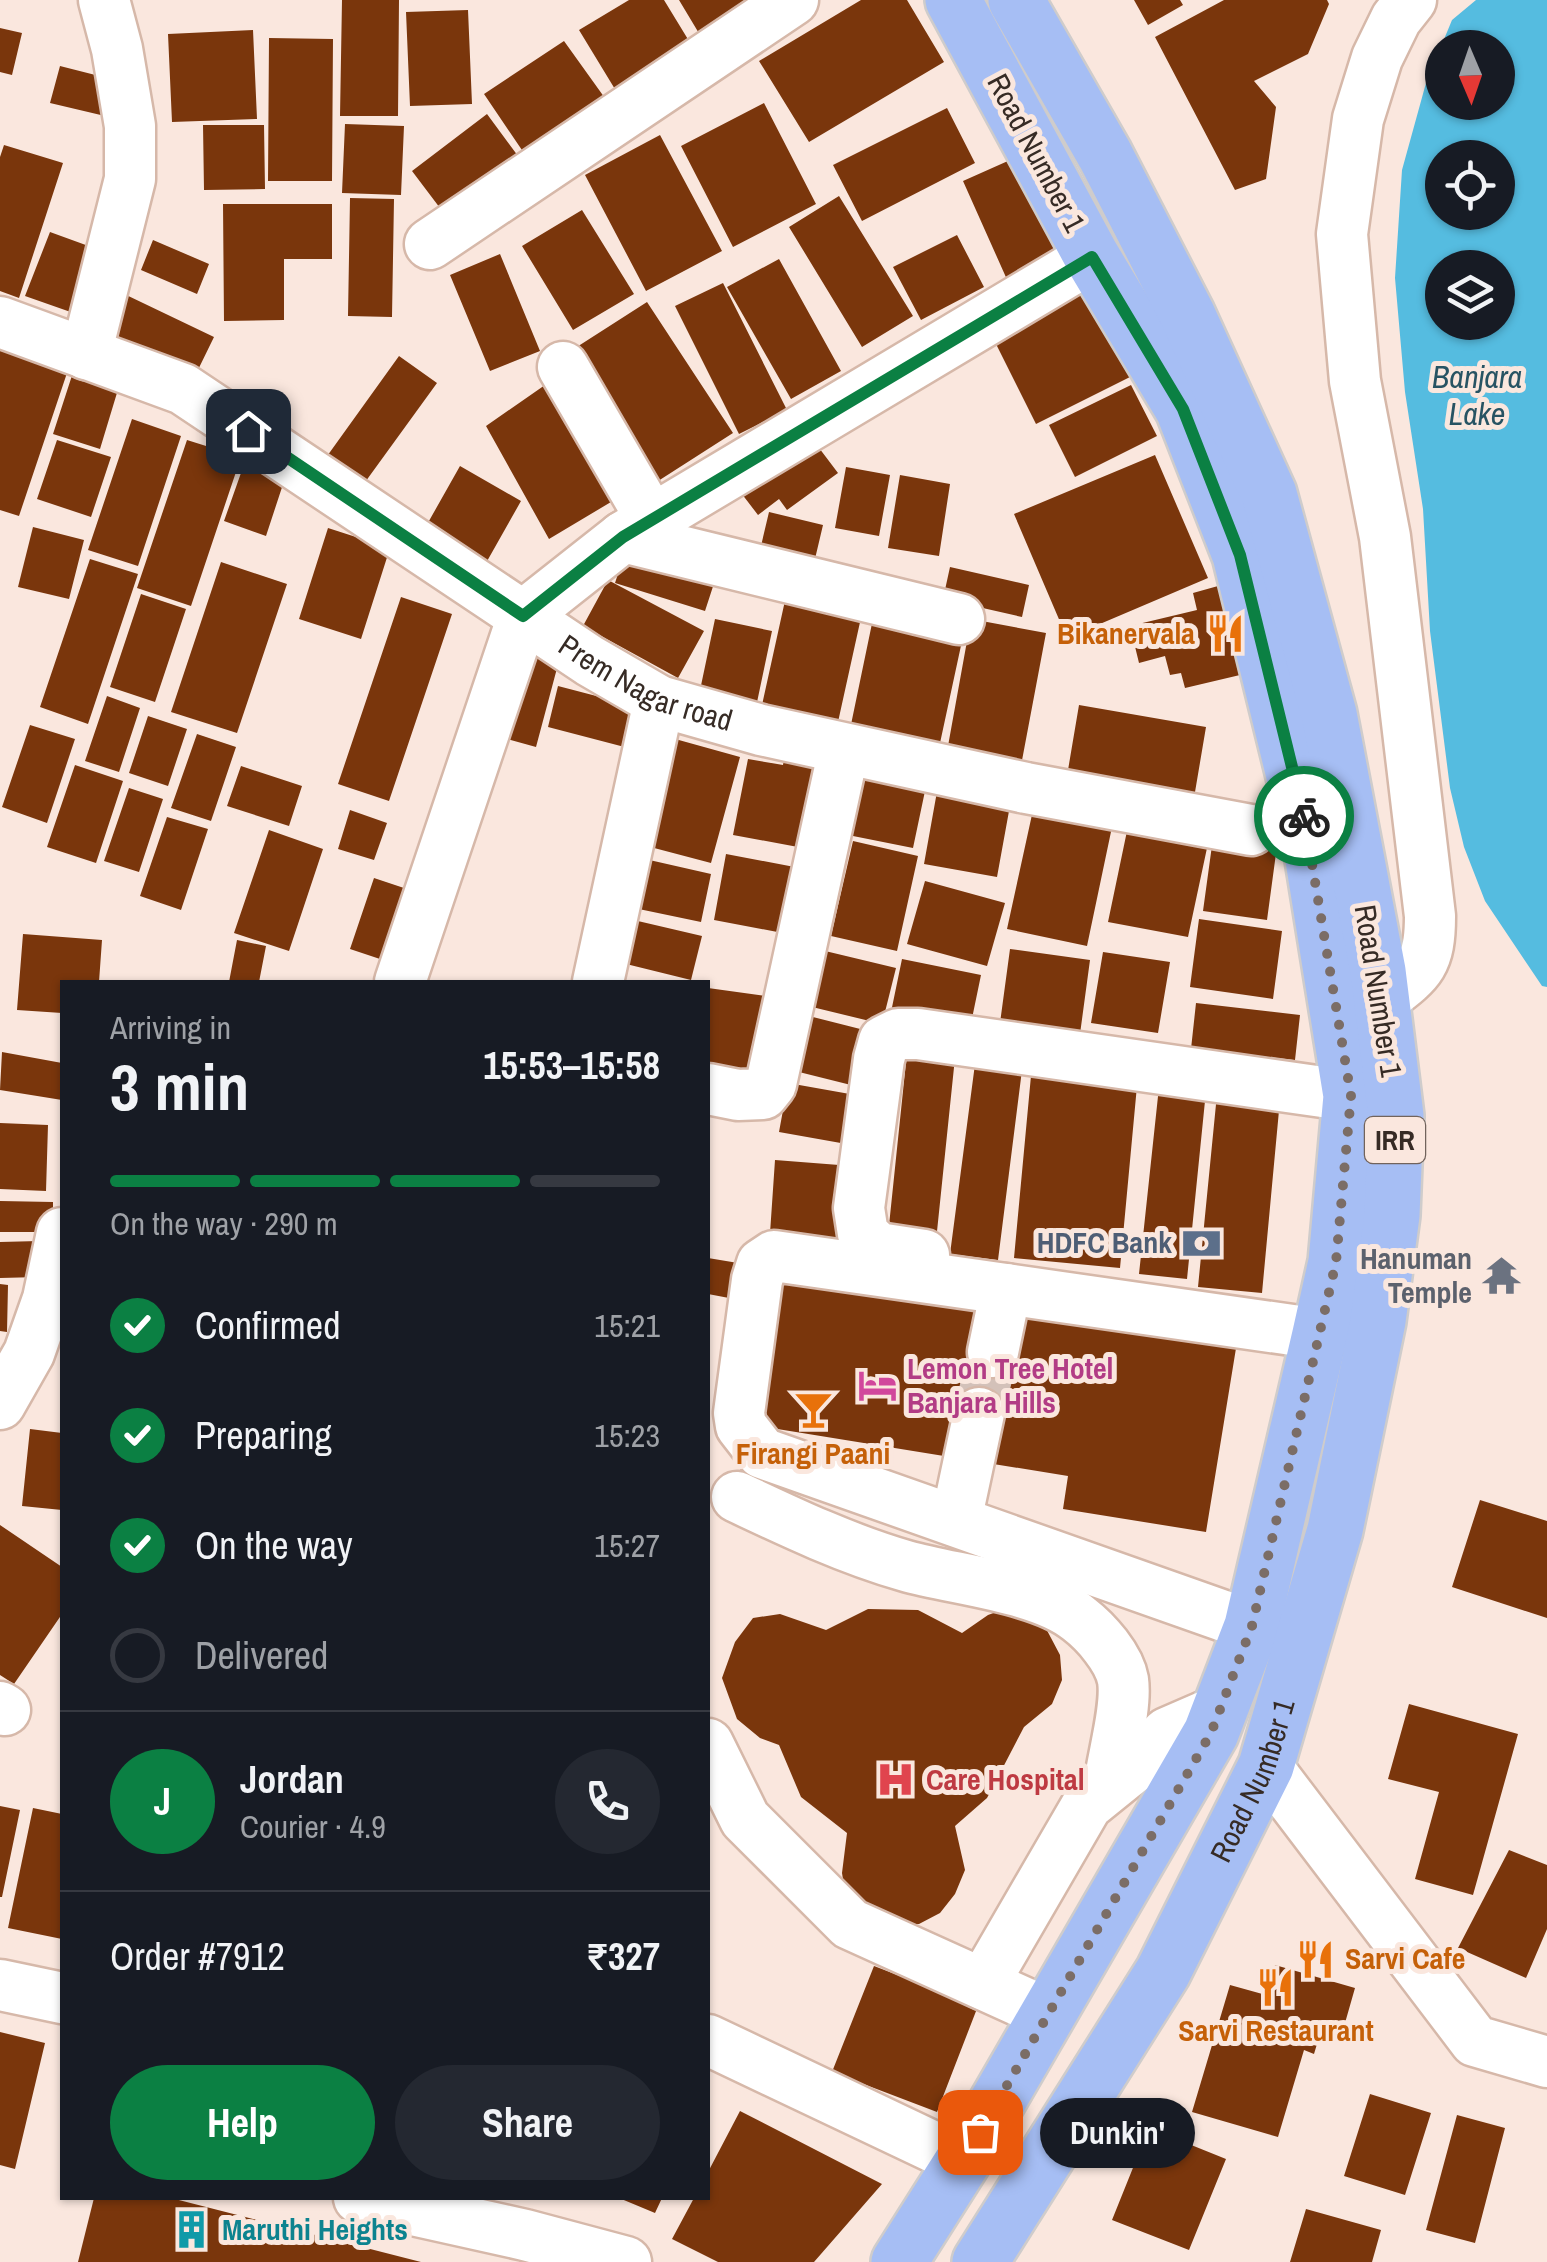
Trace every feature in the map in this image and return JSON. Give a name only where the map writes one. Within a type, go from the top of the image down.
[{"type":"main road","name":"Road Number 1","points":[[899,2262],[963,2162],[1211,1733],[1220,1710],[1252,1626],[1336,1262],[1351,1096],[1310,841],[1240,555],[1183,409],[1092,257],[953,0]]},
{"type":"main road","name":"Road Number 1","points":[[980,2262],[1163,1972],[1266,1766],[1336,1530],[1378,1320],[1392,1215],[1396,1116],[1382,1000],[1328,714],[1270,494],[1178,297],[1105,155],[1016,0]]},
{"type":"street","points":[[86,354],[130,179],[130,126],[104,0]]},
{"type":"street","points":[[430,244],[793,0]]},
{"type":"street","points":[[1382,1000],[1417,974],[1430,946],[1430,916],[1385,537],[1355,382],[1342,234],[1358,119],[1377,58],[1396,19],[1412,0]]},
{"type":"street","points":[[401,980],[523,616],[638,528],[1092,257]]},
{"type":"street","name":"Prem Nagar road","points":[[0,322],[183,390],[590,662],[659,702],[1026,788],[1250,830]]},
{"type":"street","points":[[563,367],[638,528],[959,618]]},
{"type":"street","points":[[598,980],[659,702]]},
{"type":"street","points":[[710,1089],[738,1095],[763,1094],[771,1084],[844,748]]},
{"type":"street","points":[[1322,1322],[878,1248],[863,1234],[859,1208],[879,1058],[884,1041],[898,1034],[1351,1096]]},
{"type":"street","points":[[0,1404],[55,1299],[60,1252]]},
{"type":"street","points":[[1252,1626],[762,1452],[746,1435],[739,1414],[757,1280],[762,1264],[774,1256],[1006,1289],[1322,1322]]},
{"type":"street","points":[[993,1352],[1006,1289]]},
{"type":"street","points":[[956,1521],[979,1413]]},
{"type":"street","points":[[737,1497],[841,1544],[904,1566],[1024,1592],[1078,1617],[1111,1654],[1123,1677],[1124,1708],[1109,1785]]},
{"type":"street","points":[[982,1984],[1087,1805],[1134,1767],[1167,1733],[1220,1710]]},
{"type":"street","points":[[710,1748],[745,1819],[850,1924],[1049,2014]]},
{"type":"street","points":[[1266,1766],[1475,2041],[1547,2062]]},
{"type":"street","points":[[1066,1841],[1132,1869]]},
{"type":"street","points":[[0,1985],[60,1998]]},
{"type":"street","points":[[710,2041],[963,2162]]},
{"type":"street","points":[[365,2200],[520,2248],[626,2262]]},
{"type":"water","name":"Banjara Lake","points":[[1476,0],[1547,0],[1547,987],[1542,986],[1485,901],[1464,847],[1450,788],[1430,631],[1423,509],[1405,392],[1395,278],[1402,170],[1425,87],[1425,120],[1515,120],[1515,30],[1448,30],[1452,20]]},
{"type":"building","points":[[342,0],[399,0],[398,116],[340,116]]},
{"type":"building","points":[[629,0],[664,0],[700,59],[624,104],[579,30]]},
{"type":"building","points":[[679,0],[750,0],[700,35]]},
{"type":"building","points":[[861,0],[907,0],[944,62],[809,142],[759,61]]},
{"type":"building","points":[[1134,0],[1180,0],[1183,5],[1148,25]]},
{"type":"building","points":[[1224,0],[1327,0],[1329,4],[1308,54],[1254,81],[1276,107],[1266,179],[1235,190],[1155,37]]},
{"type":"building","points":[[468,10],[472,104],[410,106],[406,12]]},
{"type":"building","points":[[0,28],[22,33],[12,75],[0,72]]},
{"type":"building","points":[[253,30],[257,119],[172,122],[168,34]]},
{"type":"building","points":[[269,38],[333,39],[332,181],[268,181]]},
{"type":"building","points":[[564,41],[607,101],[526,156],[484,94]]},
{"type":"building","points":[[60,66],[115,80],[105,116],[50,103]]},
{"type":"building","points":[[764,103],[816,204],[733,247],[681,146]]},
{"type":"building","points":[[947,108],[975,163],[862,221],[833,165]]},
{"type":"building","points":[[487,114],[518,156],[443,212],[412,171]]},
{"type":"building","points":[[345,124],[404,126],[401,195],[342,193]]},
{"type":"building","points":[[203,125],[264,125],[265,189],[204,190]]},
{"type":"building","points":[[660,135],[722,251],[646,291],[585,175]]},
{"type":"building","points":[[4,145],[63,163],[19,298],[0,291],[0,157]]},
{"type":"building","points":[[1019,156],[1065,259],[1009,284],[963,181]]},
{"type":"building","points":[[839,196],[913,316],[862,347],[789,227]]},
{"type":"building","points":[[350,198],[394,199],[392,317],[348,316]]},
{"type":"building","points":[[223,204],[332,204],[332,259],[284,259],[284,320],[224,321]]},
{"type":"building","points":[[582,210],[634,294],[573,330],[522,246]]},
{"type":"building","points":[[50,232],[105,252],[82,316],[25,296]]},
{"type":"building","points":[[957,235],[984,287],[921,320],[893,267]]},
{"type":"building","points":[[153,240],[209,264],[197,294],[141,270]]},
{"type":"building","points":[[500,254],[540,351],[490,371],[450,275]]},
{"type":"building","points":[[779,259],[841,371],[791,399],[727,287]]},
{"type":"building","points":[[723,283],[787,410],[739,434],[675,306]]},
{"type":"building","points":[[1087,286],[1132,376],[1036,424],[991,334]]},
{"type":"building","points":[[120,292],[214,337],[194,378],[100,332]]},
{"type":"building","points":[[647,302],[733,433],[655,483],[569,352]]},
{"type":"building","points":[[0,348],[68,370],[19,516],[0,510]]},
{"type":"building","points":[[399,356],[437,383],[363,485],[325,459]]},
{"type":"building","points":[[78,357],[123,373],[100,449],[53,434]]},
{"type":"building","points":[[545,385],[616,499],[549,539],[486,426]]},
{"type":"building","points":[[1131,385],[1157,436],[1075,477],[1049,425]]},
{"type":"building","points":[[132,419],[181,436],[138,566],[88,550]]},
{"type":"building","points":[[807,432],[838,473],[787,510],[779,499],[758,515],[735,485]]},
{"type":"building","points":[[57,440],[111,457],[91,517],[37,499]]},
{"type":"building","points":[[187,440],[241,457],[191,606],[137,588]]},
{"type":"building","points":[[1155,455],[1208,578],[1067,638],[1014,514]]},
{"type":"building","points":[[247,456],[288,469],[266,536],[224,521]]},
{"type":"building","points":[[460,466],[521,501],[486,563],[425,528]]},
{"type":"building","points":[[846,467],[890,475],[879,536],[835,528]]},
{"type":"building","points":[[900,475],[950,484],[939,556],[888,548]]},
{"type":"building","points":[[769,512],[823,525],[810,580],[756,567]]},
{"type":"building","points":[[33,527],[84,540],[69,599],[18,587]]},
{"type":"building","points":[[328,528],[390,548],[361,639],[299,619]]},
{"type":"building","points":[[629,540],[719,568],[705,611],[615,583]]},
{"type":"building","points":[[90,559],[138,574],[88,724],[40,707]]},
{"type":"building","points":[[221,562],[287,584],[237,733],[171,712]]},
{"type":"building","points":[[950,567],[1029,585],[1022,617],[943,599]]},
{"type":"building","points":[[608,580],[704,631],[678,678],[583,626]]},
{"type":"building","points":[[1218,586],[1240,675],[1185,688],[1181,673],[1170,675],[1165,656],[1139,663],[1130,626],[1197,610],[1193,593]]},
{"type":"building","points":[[788,587],[864,604],[838,722],[762,705]]},
{"type":"building","points":[[141,594],[186,609],[155,702],[110,687]]},
{"type":"building","points":[[401,597],[452,614],[389,801],[338,784]]},
{"type":"building","points":[[875,609],[965,627],[937,757],[848,739]]},
{"type":"building","points":[[715,619],[772,631],[756,707],[699,695]]},
{"type":"building","points":[[971,619],[1046,633],[1020,771],[946,757]]},
{"type":"building","points":[[517,646],[560,657],[536,747],[493,735]]},
{"type":"building","points":[[558,686],[646,709],[636,750],[548,727]]},
{"type":"building","points":[[107,696],[140,708],[119,772],[85,761]]},
{"type":"building","points":[[1079,705],[1206,727],[1194,798],[1067,776]]},
{"type":"building","points":[[148,716],[187,729],[168,786],[129,773]]},
{"type":"building","points":[[30,725],[75,739],[47,823],[2,807]]},
{"type":"building","points":[[197,734],[236,747],[211,821],[171,808]]},
{"type":"building","points":[[668,737],[740,757],[711,863],[639,844]]},
{"type":"building","points":[[785,754],[830,763],[814,850],[733,835],[748,759],[783,765]]},
{"type":"building","points":[[853,757],[929,772],[913,848],[838,833]]},
{"type":"building","points":[[75,765],[123,781],[96,863],[47,847]]},
{"type":"building","points":[[241,766],[302,786],[289,826],[227,806]]},
{"type":"building","points":[[938,786],[1011,800],[997,877],[924,864]]},
{"type":"building","points":[[129,788],[163,799],[139,872],[104,861]]},
{"type":"building","points":[[350,810],[387,823],[374,860],[338,849]]},
{"type":"building","points":[[1033,810],[1112,827],[1087,946],[1007,929]]},
{"type":"building","points":[[167,817],[208,829],[181,910],[140,896]]},
{"type":"building","points":[[269,830],[323,849],[289,951],[234,933]]},
{"type":"building","points":[[1127,831],[1207,848],[1188,937],[1108,922]]},
{"type":"building","points":[[1213,838],[1277,846],[1267,920],[1203,911]]},
{"type":"building","points":[[853,841],[918,856],[897,951],[831,936]]},
{"type":"building","points":[[726,854],[805,869],[793,935],[714,920]]},
{"type":"building","points":[[645,859],[711,874],[701,922],[634,908]]},
{"type":"building","points":[[374,878],[419,893],[395,964],[350,949]]},
{"type":"building","points":[[925,881],[1005,903],[987,966],[907,944]]},
{"type":"building","points":[[625,918],[702,936],[691,980],[614,961]]},
{"type":"building","points":[[1199,919],[1282,931],[1273,999],[1190,987]]},
{"type":"building","points":[[23,934],[102,940],[99,980],[60,980],[60,1013],[17,1010]]},
{"type":"building","points":[[237,940],[266,946],[259,980],[229,980]]},
{"type":"building","points":[[1010,949],[1090,960],[1080,1034],[1000,1023]]},
{"type":"building","points":[[821,950],[896,968],[882,1024],[808,1006]]},
{"type":"building","points":[[1103,952],[1170,962],[1158,1033],[1091,1023]]},
{"type":"building","points":[[902,959],[981,975],[969,1033],[890,1017]]},
{"type":"building","points":[[710,988],[773,997],[761,1079],[710,1071]]},
{"type":"building","points":[[1196,1003],[1300,1015],[1295,1060],[1191,1049]]},
{"type":"building","points":[[805,1015],[880,1034],[867,1089],[791,1070]]},
{"type":"building","points":[[908,1043],[956,1048],[936,1241],[888,1235]]},
{"type":"building","points":[[2,1052],[60,1063],[60,1100],[0,1090]]},
{"type":"building","points":[[975,1064],[1022,1070],[998,1260],[950,1254]]},
{"type":"building","points":[[1032,1065],[1138,1075],[1120,1268],[1014,1258]]},
{"type":"building","points":[[788,1083],[861,1096],[852,1145],[779,1132]]},
{"type":"building","points":[[1218,1084],[1281,1089],[1262,1293],[1198,1287]]},
{"type":"building","points":[[1159,1087],[1206,1091],[1187,1279],[1139,1274]]},
{"type":"building","points":[[0,1123],[48,1125],[46,1191],[0,1189]]},
{"type":"building","points":[[775,1160],[852,1166],[846,1254],[769,1248]]},
{"type":"building","points":[[0,1201],[53,1202],[53,1232],[0,1232]]},
{"type":"building","points":[[39,1241],[39,1277],[0,1278],[0,1242]]},
{"type":"building","points":[[710,1258],[756,1266],[750,1302],[710,1294]]},
{"type":"building","points":[[772,1268],[993,1304],[984,1362],[1013,1367],[1024,1302],[1238,1336],[1206,1532],[1063,1509],[1068,1476],[746,1424]]},
{"type":"building","points":[[0,1284],[8,1285],[7,1332],[0,1331]]},
{"type":"building","points":[[30,1429],[60,1433],[60,1510],[22,1506]]},
{"type":"building","points":[[1480,1500],[1547,1521],[1547,1618],[1452,1587]]},
{"type":"building","points":[[0,1525],[60,1566],[60,1617],[14,1684],[0,1675]]},
{"type":"building","name":"Care Hospital","points":[[1010,1607],[1041,1619],[1060,1655],[1062,1680],[1052,1704],[1024,1727],[987,1798],[955,1826],[965,1870],[955,1894],[940,1913],[919,1924],[892,1926],[845,1892],[842,1873],[847,1833],[801,1797],[779,1745],[760,1738],[737,1719],[722,1678],[735,1642],[753,1618],[780,1614],[826,1630],[868,1609],[918,1610],[962,1633],[988,1615]]},
{"type":"building","points":[[1409,1704],[1518,1734],[1473,1895],[1415,1879],[1439,1792],[1388,1779]]},
{"type":"building","points":[[0,1806],[20,1810],[2,1897],[0,1897]]},
{"type":"building","points":[[33,1808],[60,1814],[60,1939],[8,1928]]},
{"type":"building","points":[[1509,1850],[1547,1865],[1547,1929],[1526,1978],[1458,1948]]},
{"type":"building","points":[[1275,1965],[1355,1988],[1343,2030],[1323,2024],[1314,2054],[1304,2050],[1278,2137],[1192,2112],[1230,1985],[1266,1995]]},
{"type":"building","points":[[874,1966],[978,2006],[937,2112],[832,2072]]},
{"type":"building","points":[[0,2032],[45,2043],[15,2169],[0,2165]]},
{"type":"building","points":[[1370,2094],[1431,2113],[1405,2195],[1344,2176]]},
{"type":"building","points":[[740,2111],[882,2184],[814,2262],[718,2262],[672,2239],[693,2200],[710,2200],[710,2168]]},
{"type":"building","points":[[1457,2115],[1505,2128],[1475,2243],[1426,2230]]},
{"type":"building","points":[[1149,2128],[1226,2159],[1189,2250],[1112,2220]]},
{"type":"building","name":"Maruthi Heights","points":[[94,2200],[179,2200],[421,2262],[78,2262]]},
{"type":"building","points":[[624,2200],[661,2200],[655,2213]]},
{"type":"building","points":[[1306,2209],[1381,2230],[1372,2262],[1290,2262]]},
{"type":"tunnel","points":[[979,1413],[993,1352]]},
{"type":"way so far","points":[[980,2132],[1211,1733],[1252,1626],[1336,1262],[1351,1096],[1304,816]]},
{"type":"place","name":"Bikanervala","points":[[1225,634]]},
{"type":"place","name":"HDFC Bank","points":[[1202,1243]]},
{"type":"place","name":"Hanuman Temple","points":[[1502,1276]]},
{"type":"place","name":"Lemon Tree Hotel Banjara Hills","points":[[877,1386]]},
{"type":"place","name":"Firangi Paani","points":[[813,1410]]},
{"type":"place","name":"Care Hospital","points":[[896,1780]]},
{"type":"place","name":"Sarvi Cafe","points":[[1315,1959]]},
{"type":"place","name":"Sarvi Restaurant","points":[[1276,1987]]},
{"type":"place","name":"Dunkin'","points":[[980,2132]]},
{"type":"place","name":"Maruthi Heights","points":[[192,2230]]},
{"type":"route","points":[[248,431],[523,616],[623,537],[1092,257],[1183,409],[1240,555],[1304,816]]}]
